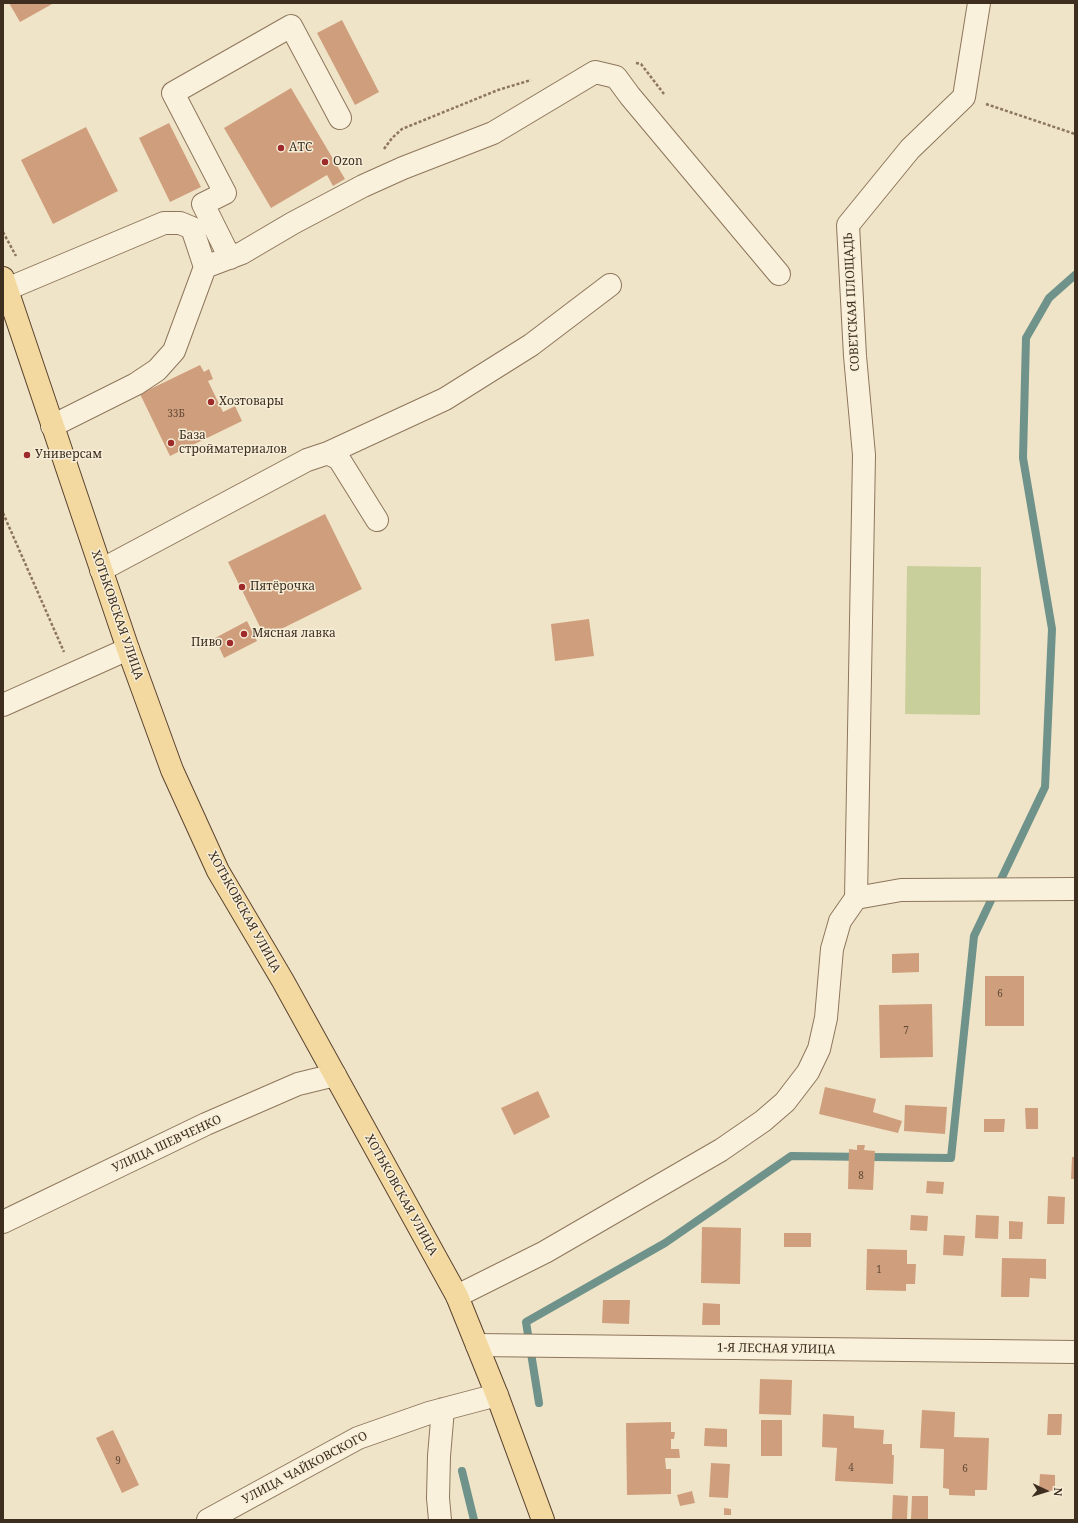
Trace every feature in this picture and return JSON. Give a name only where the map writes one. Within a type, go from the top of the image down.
[{"type":"main road","name":"ХОТЬКОВСКАЯ УЛИЦА","points":[[5,283],[128,649],[172,770],[218,870],[283,981],[457,1296],[497,1395],[543,1520]]},
{"type":"street","points":[[964,97],[979,3]]},
{"type":"street","points":[[230,258],[204,204],[225,193],[173,93],[291,26],[340,118]]},
{"type":"street","points":[[205,267],[242,253],[293,223],[363,186],[403,168],[493,133],[595,72],[616,78],[779,274]]},
{"type":"street","name":"СОВЕТСКАЯ ПЛОЩАДЬ","points":[[856,898],[864,455],[855,356],[848,225],[910,149],[964,97]]},
{"type":"street","points":[[5,283],[164,223],[180,224],[192,228],[205,267],[174,351],[157,370],[136,384],[52,426]]},
{"type":"street","points":[[101,570],[307,460],[328,453],[445,399],[531,345],[610,285]]},
{"type":"street","points":[[328,453],[339,459],[377,520]]},
{"type":"street","points":[[3,705],[128,649]]},
{"type":"street","points":[[457,1296],[545,1252],[721,1150],[763,1121],[784,1102],[808,1072],[819,1049],[826,1018],[832,949],[840,921],[856,898],[901,890],[1075,889]]},
{"type":"street","name":"УЛИЦА ШЕВЧЕНКО","points":[[3,1222],[206,1124],[298,1084],[335,1075]]},
{"type":"street","name":"1-Я ЛЕСНАЯ УЛИЦА","points":[[477,1345],[1075,1352]]},
{"type":"street","name":"УЛИЦА ЧАЙКОВСКОГО","points":[[208,1520],[358,1438],[428,1413],[497,1395]]},
{"type":"street","points":[[440,1520],[438,1498],[439,1456],[443,1409]]},
{"type":"path","points":[[964,97],[1075,134]]},
{"type":"path","points":[[3,513],[73,674]]},
{"type":"green space","points":[[907,566],[981,567],[980,715],[905,714]]},
{"type":"building","points":[[9,3],[54,3],[20,22]]},
{"type":"building","points":[[342,20],[379,92],[355,105],[317,33]]},
{"type":"building","name":"АТС","points":[[291,88],[345,179],[333,186],[327,175],[271,208],[224,128]]},
{"type":"building","points":[[169,123],[201,187],[170,202],[139,138]]},
{"type":"building","points":[[86,127],[118,191],[53,224],[21,160]]},
{"type":"building","points":[[200,365],[204,372],[209,369],[213,379],[208,381],[223,412],[235,406],[242,421],[170,456],[140,394]]},
{"type":"building","points":[[325,514],[362,589],[265,637],[228,562]]},
{"type":"building","points":[[589,619],[594,656],[555,661],[551,624]]},
{"type":"building","points":[[247,621],[257,641],[224,658],[215,638]]},
{"type":"building","points":[[919,953],[919,972],[892,973],[892,954]]},
{"type":"building","points":[[985,976],[1024,976],[1024,1026],[985,1026]]},
{"type":"building","points":[[932,1004],[933,1057],[880,1058],[879,1005]]},
{"type":"building","points":[[825,1087],[876,1099],[873,1112],[902,1121],[898,1133],[819,1114]]},
{"type":"building","points":[[538,1091],[550,1117],[514,1135],[501,1108]]},
{"type":"building","points":[[905,1105],[947,1107],[945,1134],[904,1131]]},
{"type":"building","points":[[1025,1108],[1038,1108],[1038,1129],[1026,1129]]},
{"type":"building","points":[[984,1119],[1005,1119],[1004,1132],[984,1132]]},
{"type":"building","points":[[857,1145],[865,1145],[864,1150],[875,1151],[873,1190],[848,1189],[849,1149],[857,1150]]},
{"type":"building","points":[[1072,1157],[1075,1157],[1075,1179],[1071,1179]]},
{"type":"building","points":[[927,1181],[944,1182],[943,1194],[926,1193]]},
{"type":"building","points":[[1048,1196],[1065,1197],[1064,1224],[1047,1224]]},
{"type":"building","points":[[911,1215],[928,1216],[927,1231],[910,1230]]},
{"type":"building","points":[[976,1215],[999,1216],[998,1239],[975,1238]]},
{"type":"building","points":[[1009,1221],[1023,1222],[1022,1239],[1009,1239]]},
{"type":"building","points":[[702,1227],[741,1228],[740,1284],[701,1283]]},
{"type":"building","points":[[784,1233],[811,1233],[811,1247],[784,1247]]},
{"type":"building","points":[[944,1235],[965,1236],[963,1256],[943,1255]]},
{"type":"building","points":[[867,1249],[907,1250],[907,1264],[916,1264],[915,1284],[906,1284],[906,1291],[866,1290]]},
{"type":"building","points":[[1002,1258],[1046,1259],[1046,1279],[1030,1278],[1029,1297],[1001,1297]]},
{"type":"building","points":[[603,1300],[630,1300],[629,1324],[602,1323]]},
{"type":"building","points":[[703,1303],[720,1304],[720,1325],[702,1325]]},
{"type":"building","points":[[760,1379],[792,1380],[791,1415],[759,1414]]},
{"type":"building","points":[[922,1410],[955,1412],[954,1437],[989,1438],[987,1490],[975,1490],[975,1496],[949,1495],[949,1489],[943,1488],[944,1449],[920,1448]]},
{"type":"building","points":[[823,1414],[854,1416],[854,1428],[884,1430],[883,1444],[892,1444],[892,1455],[894,1455],[893,1484],[835,1481],[837,1448],[822,1447]]},
{"type":"building","points":[[1048,1414],[1062,1414],[1061,1435],[1047,1435]]},
{"type":"building","points":[[761,1420],[782,1420],[782,1456],[761,1456]]},
{"type":"building","points":[[671,1422],[671,1432],[675,1432],[674,1439],[671,1439],[671,1449],[679,1449],[680,1458],[665,1458],[666,1469],[671,1469],[671,1494],[627,1495],[626,1423]]},
{"type":"building","points":[[705,1428],[727,1429],[727,1447],[704,1446]]},
{"type":"building","points":[[113,1430],[139,1485],[122,1493],[96,1438]]},
{"type":"building","points":[[711,1463],[730,1464],[728,1498],[709,1497]]},
{"type":"building","points":[[1040,1474],[1055,1475],[1055,1491],[1039,1490]]},
{"type":"building","points":[[692,1491],[695,1503],[680,1506],[677,1495]]},
{"type":"building","points":[[893,1495],[908,1496],[907,1519],[892,1519]]},
{"type":"building","points":[[912,1496],[928,1496],[928,1520],[911,1519]]},
{"type":"building","points":[[724,1508],[731,1509],[731,1515],[724,1515]]},
{"type":"waterway","points":[[539,1403],[526,1322],[665,1243],[791,1156],[951,1158],[974,936],[1045,787],[1052,629],[1023,458],[1026,338],[1049,298],[1075,275]]},
{"type":"waterway","points":[[462,1471],[474,1520]]},
{"type":"place","name":"АТС","points":[[281,148]]},
{"type":"place","name":"Ozon","points":[[325,162]]},
{"type":"place","name":"Хозтовары","points":[[211,402]]},
{"type":"place","name":"База стройматериалов","points":[[171,443]]},
{"type":"place","name":"Универсам","points":[[27,455]]},
{"type":"place","name":"Пятёрочка","points":[[242,587]]},
{"type":"place","name":"Мясная лавка","points":[[244,634]]},
{"type":"place","name":"Пиво","points":[[230,643]]}]
